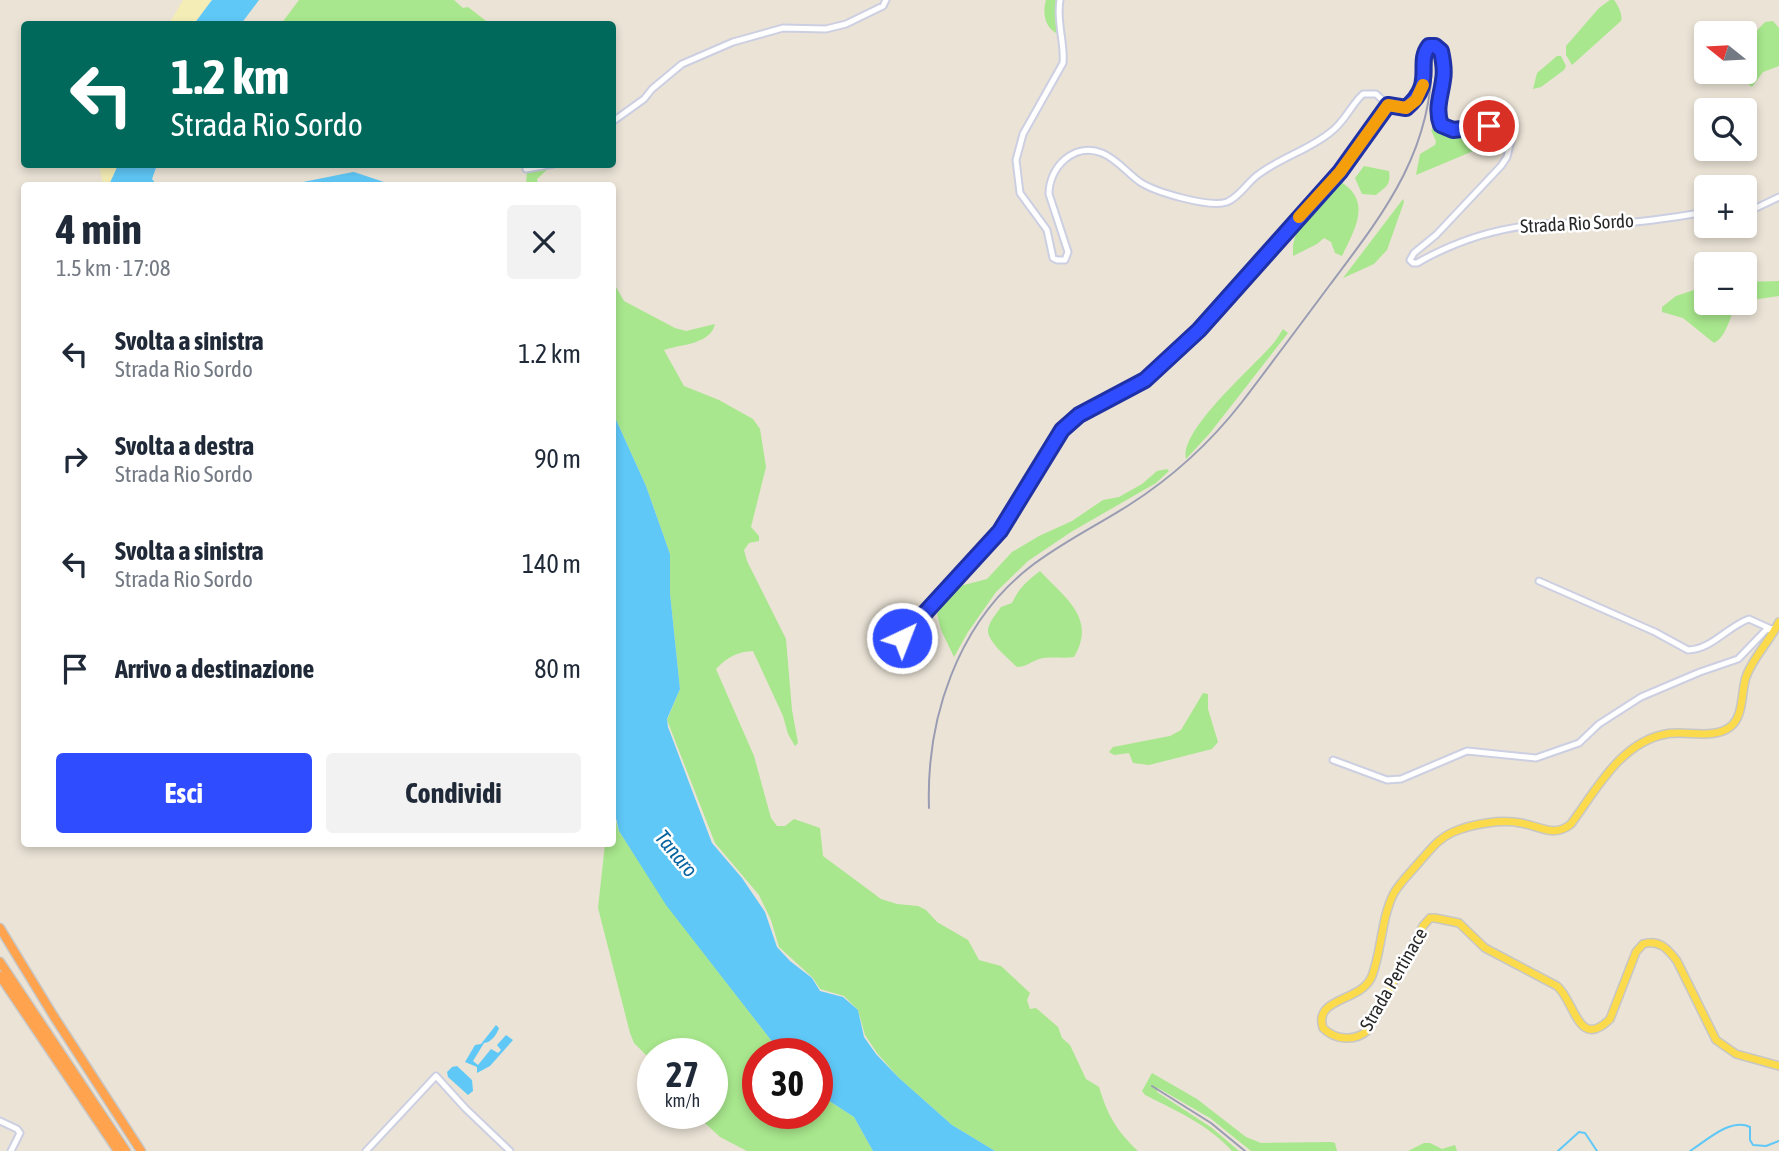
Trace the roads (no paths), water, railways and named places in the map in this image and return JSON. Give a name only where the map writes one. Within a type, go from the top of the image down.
[{"type":"highway","points":[[0,928],[141,1151]]},
{"type":"highway","points":[[0,962],[126,1151]]},
{"type":"highway","points":[[0,976],[118,1151]]},
{"type":"main road","name":"Strada Pertinace","points":[[1775,626],[1750,668],[1736,722],[1729,729],[1705,733],[1667,733],[1647,739],[1617,762],[1564,830],[1554,832],[1522,823],[1503,822],[1464,828],[1440,839],[1399,885],[1393,896],[1375,968],[1367,985],[1358,993],[1329,1005],[1321,1018],[1323,1028],[1333,1036],[1349,1038],[1362,1035],[1401,970],[1423,926],[1430,918],[1441,918],[1463,925],[1485,948],[1557,986],[1565,994],[1580,1024],[1594,1030],[1610,1019],[1636,952],[1643,944],[1660,943],[1677,961],[1716,1040],[1736,1054],[1779,1066]]},
{"type":"street","points":[[616,119],[644,99],[669,74],[691,60],[733,42],[783,28],[826,29],[846,24],[883,5],[886,0]]},
{"type":"street","points":[[887,655],[1000,531],[1062,430],[1079,415],[1145,380],[1191,338],[1340,172],[1388,105],[1376,94],[1363,94],[1333,131],[1260,173],[1238,195],[1226,202],[1203,202],[1151,188],[1101,152],[1082,151],[1073,154],[1059,164],[1052,174],[1049,186],[1049,194],[1068,252],[1065,260],[1056,260],[1053,258],[1047,230],[1020,193],[1016,160],[1023,135],[1063,64],[1060,0]]},
{"type":"street","name":"Strada Rio Sordo","points":[[1388,105],[1406,108],[1416,100],[1423,85],[1425,51],[1429,46],[1435,46],[1441,51],[1444,70],[1438,106],[1441,125],[1453,130],[1496,126],[1506,130],[1511,141],[1507,157],[1501,166],[1436,235],[1414,253],[1410,260],[1413,263],[1453,245],[1517,226],[1568,223],[1599,225],[1694,215]]},
{"type":"street","points":[[526,169],[532,168]]},
{"type":"street","points":[[1757,208],[1779,198]]},
{"type":"street","points":[[1539,581],[1655,632],[1688,650],[1694,650],[1714,640],[1749,619],[1775,626]]},
{"type":"street","points":[[1333,760],[1387,780],[1401,779],[1467,751],[1536,758],[1579,743],[1619,710],[1641,698],[1700,672],[1738,659],[1775,626]]},
{"type":"street","points":[[366,1151],[436,1076],[510,1151]]},
{"type":"street","points":[[0,1121],[18,1129],[20,1133],[11,1151]]},
{"type":"water","points":[[212,0],[259,0],[243,21],[196,21]]},
{"type":"water","points":[[117,168],[156,168],[152,179],[154,182],[110,182]]},
{"type":"water","points":[[353,172],[384,182],[303,182]]},
{"type":"water","name":"Tanaro","points":[[616,420],[646,486],[670,554],[670,593],[680,689],[667,719],[668,727],[712,843],[742,878],[765,912],[777,947],[812,978],[820,991],[843,997],[858,1010],[864,1037],[899,1078],[952,1125],[995,1151],[873,1151],[854,1117],[833,1103],[833,1038],[769,1038],[666,905],[619,831],[616,818]]},
{"type":"water","points":[[496,1025],[499,1028],[495,1035],[489,1042],[484,1043],[473,1061],[478,1065],[491,1049],[498,1053],[501,1050],[497,1045],[506,1035],[513,1040],[490,1066],[477,1073],[477,1067],[465,1062],[475,1045],[481,1044]]},
{"type":"water","points":[[457,1066],[472,1080],[473,1091],[468,1095],[448,1077],[447,1072]]},
{"type":"waterway","points":[[1690,1151],[1735,1125],[1750,1127],[1750,1140],[1753,1145],[1766,1146],[1779,1141]]},
{"type":"waterway","points":[[1558,1151],[1579,1132],[1585,1133],[1597,1151]]},
{"type":"railway","points":[[929,808],[929,774],[940,708],[965,645],[983,616],[1005,590],[1030,567],[1129,505],[1176,471],[1204,445],[1242,402],[1369,232],[1402,178],[1415,150],[1424,120],[1430,88],[1432,53]]},
{"type":"railway","points":[[1152,1086],[1211,1123],[1245,1151]]}]
